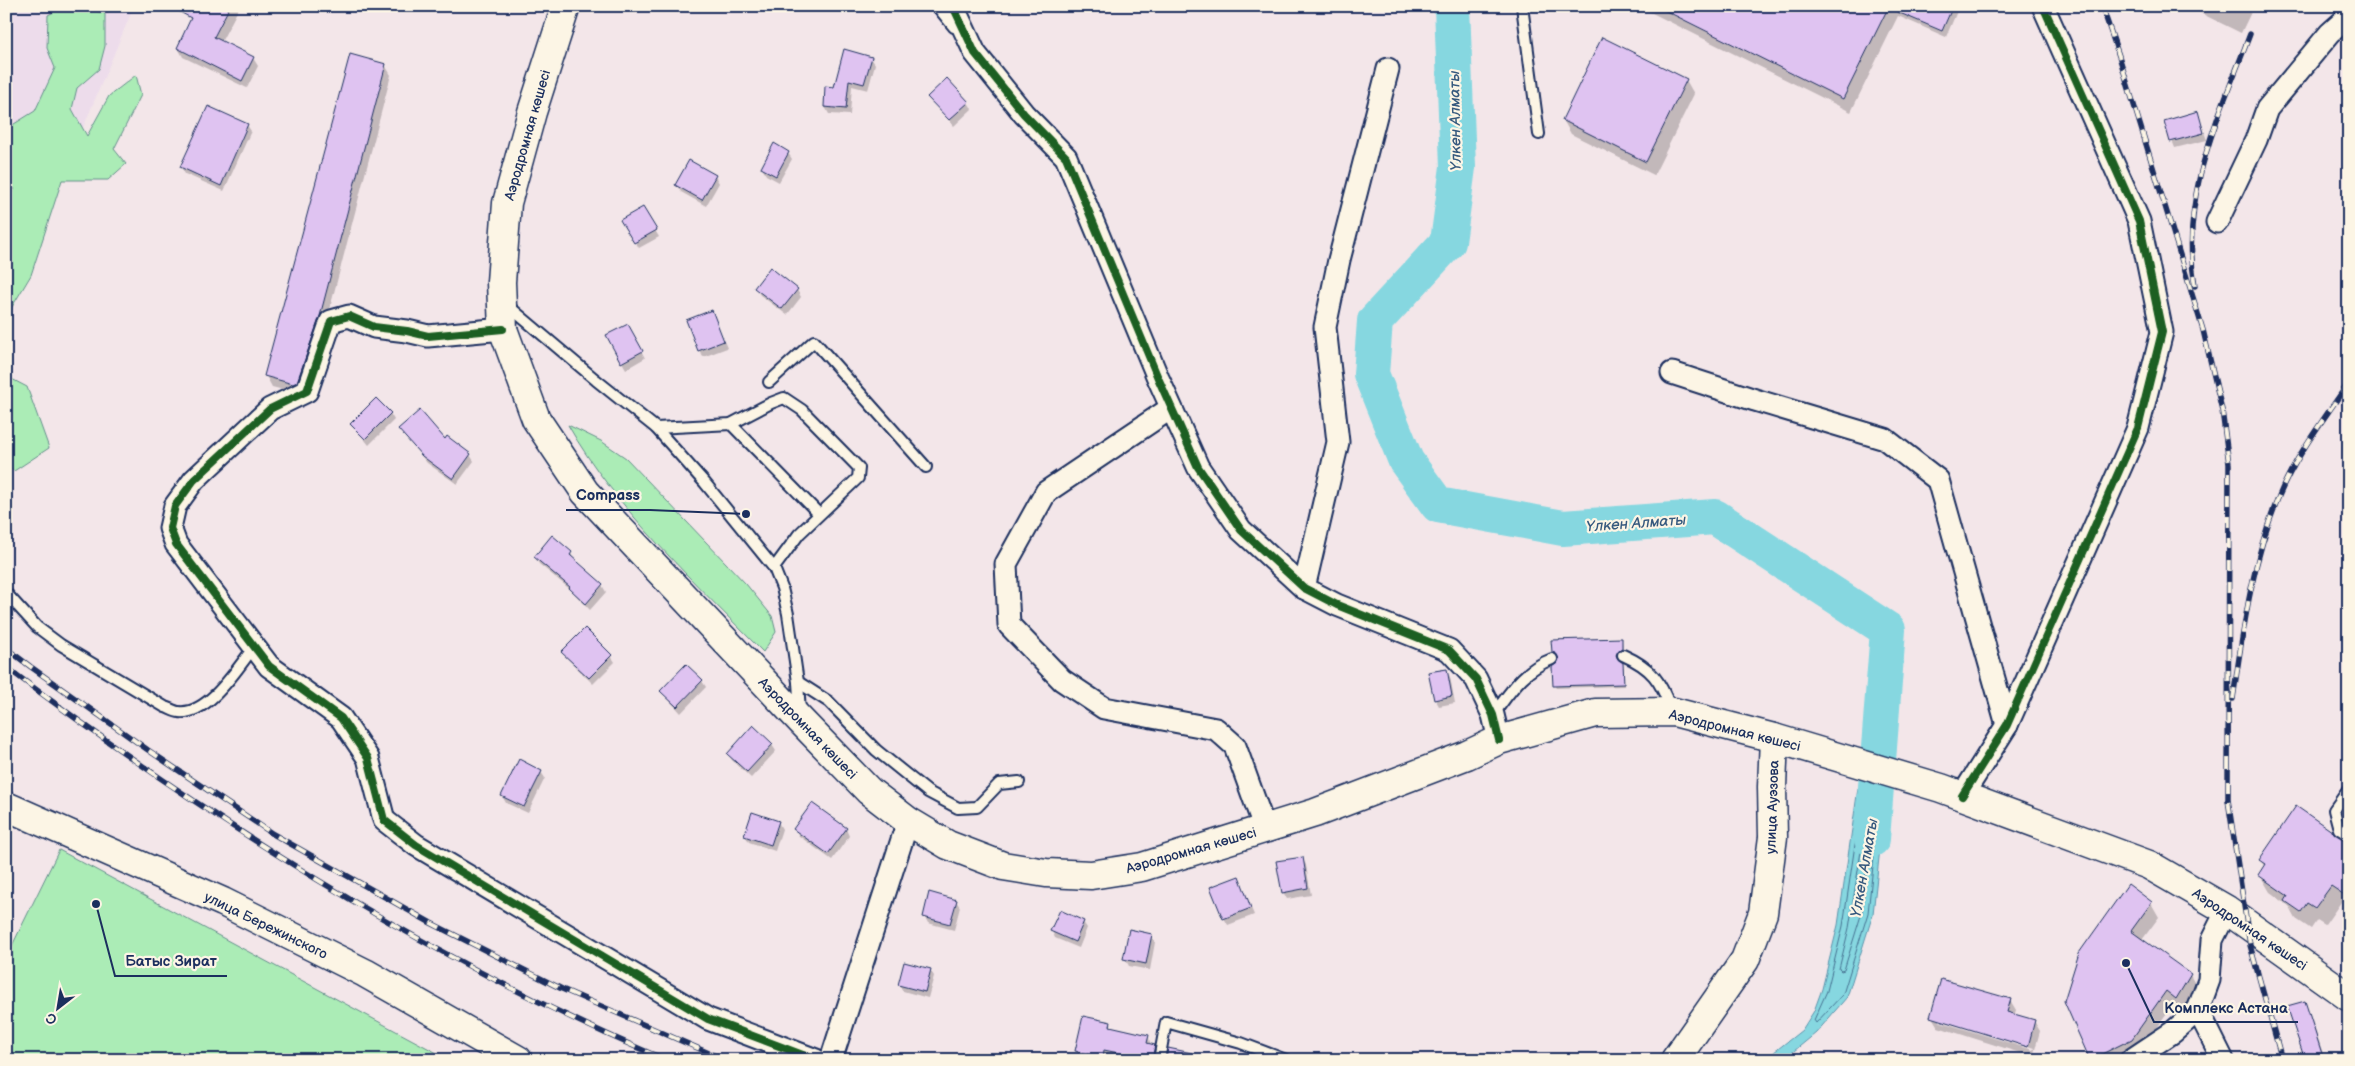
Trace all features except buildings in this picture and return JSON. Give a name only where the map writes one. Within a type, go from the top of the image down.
[{"type":"main road","name":"Аэродромная көшесі","points":[[566,6],[532,112],[507,203],[500,300],[503,329],[536,419],[584,492],[801,721],[869,791],[908,821],[948,845],[1003,866],[1046,873],[1091,875],[1142,867],[1315,813],[1467,755],[1496,727],[1595,713],[1672,712],[1774,738],[1952,792],[2149,866],[2227,910],[2349,997]]},
{"type":"main road","name":"улица Ауэзова","points":[[1674,1060],[1745,960],[1763,913],[1773,837],[1772,787],[1774,738]]},
{"type":"main road","name":"улица Бережинского","points":[[6,806],[223,902],[365,974],[518,1060]]},
{"type":"street","points":[[953,6],[975,53],[1024,114],[1066,157],[1171,408],[1198,467],[1241,530],[1304,588],[1337,605],[1449,650],[1476,679],[1496,727]]},
{"type":"street","points":[[1952,792],[2007,726],[2138,428],[2162,332],[2139,221],[2042,6]]},
{"type":"street","points":[[2218,222],[2256,140],[2267,109],[2330,33],[2349,16]]},
{"type":"street","points":[[1304,588],[1338,442],[1325,327],[1339,260],[1388,69]]},
{"type":"street","points":[[503,329],[428,336],[374,327],[349,316],[331,321],[308,391],[270,409],[194,480],[176,506],[170,528],[176,544],[269,666],[341,718],[368,758],[384,820],[394,829],[424,849],[708,1019],[816,1060]]},
{"type":"street","points":[[1672,373],[1885,439],[1938,480],[2007,726]]},
{"type":"street","points":[[1171,408],[1046,492],[1006,564],[1009,625],[1062,680],[1104,708],[1216,728],[1235,746],[1265,829]]},
{"type":"street","points":[[831,1060],[908,821]]},
{"type":"street","points":[[2131,1060],[2173,1032],[2198,1010],[2209,980],[2212,940],[2227,910]]},
{"type":"street","points":[[2198,1010],[2223,1060]]},
{"type":"lane","points":[[938,6],[975,53]]},
{"type":"lane","points":[[1522,6],[1539,134]]},
{"type":"lane","points":[[500,300],[656,428],[705,482],[774,568],[788,614],[798,682],[801,721]]},
{"type":"lane","points":[[769,382],[814,341],[926,466]]},
{"type":"lane","points":[[656,428],[731,424],[784,398],[802,410],[859,468],[858,478],[818,513],[799,534],[774,568]]},
{"type":"lane","points":[[731,424],[818,513]]},
{"type":"lane","points":[[6,593],[37,627],[61,645],[165,707],[180,712],[194,710],[210,702],[254,647]]},
{"type":"lane","points":[[1622,655],[1642,664],[1655,676],[1672,712]]},
{"type":"lane","points":[[1496,727],[1521,678],[1536,665],[1552,659]]},
{"type":"lane","points":[[798,682],[829,702],[876,750],[907,776],[928,792],[958,808],[976,807],[1000,784],[1019,782]]},
{"type":"lane","points":[[2349,790],[2334,810],[2340,828],[2349,835]]},
{"type":"lane","points":[[1159,1060],[1166,1022],[1241,1043],[1286,1060]]},
{"type":"shaded area","points":[[6,6],[134,6],[75,147],[6,146]]},
{"type":"green space","points":[[65,6],[105,13],[105,46],[99,69],[77,88],[72,109],[87,136],[109,96],[136,75],[141,95],[114,149],[126,164],[108,180],[62,180],[31,275],[6,317],[6,198],[15,189],[6,187],[6,129],[35,111],[55,68],[47,48],[48,15]]},
{"type":"green space","points":[[6,376],[27,387],[49,448],[14,471],[6,466]]},
{"type":"green space","points":[[568,425],[601,441],[626,458],[746,584],[772,616],[776,632],[763,652],[684,572],[633,515],[587,456]]},
{"type":"green space","points":[[59,850],[450,1060],[6,1060],[6,958]]},
{"type":"water","points":[[1858,788],[1886,792],[1873,914],[1847,997],[1816,1033],[1783,1060],[1764,1060],[1802,1030],[1814,1011],[1822,989],[1838,925]]},
{"type":"waterway","name":"Үлкен Алматы","points":[[1452,6],[1458,167],[1448,242],[1375,321],[1371,374],[1406,461],[1438,505],[1563,528],[1715,517],[1888,630],[1872,839]]},
{"type":"railway","points":[[2102,6],[2203,330],[2222,410],[2229,464],[2228,800],[2250,945],[2282,1060]]},
{"type":"railway","points":[[2195,286],[2191,252],[2192,220],[2197,188],[2215,126],[2250,34]]},
{"type":"railway","points":[[2233,699],[2255,570],[2270,520],[2279,496],[2294,466],[2311,437],[2349,382]]},
{"type":"railway","points":[[6,648],[148,750],[273,834],[431,923],[562,989],[725,1060]]},
{"type":"railway","points":[[6,667],[162,779],[324,884],[492,978],[578,1021],[666,1060]]},
{"type":"cycle path","points":[[953,6],[975,53],[1024,114],[1066,157],[1158,378],[1198,467],[1241,530],[1304,588],[1337,605],[1449,650],[1476,679],[1493,715],[1499,740]]},
{"type":"cycle path","points":[[1962,796],[2007,725],[2138,428],[2162,332],[2139,221],[2043,6]]},
{"type":"cycle path","points":[[503,329],[428,336],[374,327],[349,316],[331,321],[307,391],[270,409],[194,480],[175,506],[170,528],[176,544],[269,666],[341,718],[368,758],[384,820],[416,845],[708,1019],[816,1060]]},
{"type":"place","name":"Compass","points":[[746,514]]},
{"type":"place","name":"Батыс Зират","points":[[96,904]]},
{"type":"place","name":"Комплекс Астана","points":[[2126,963]]}]
